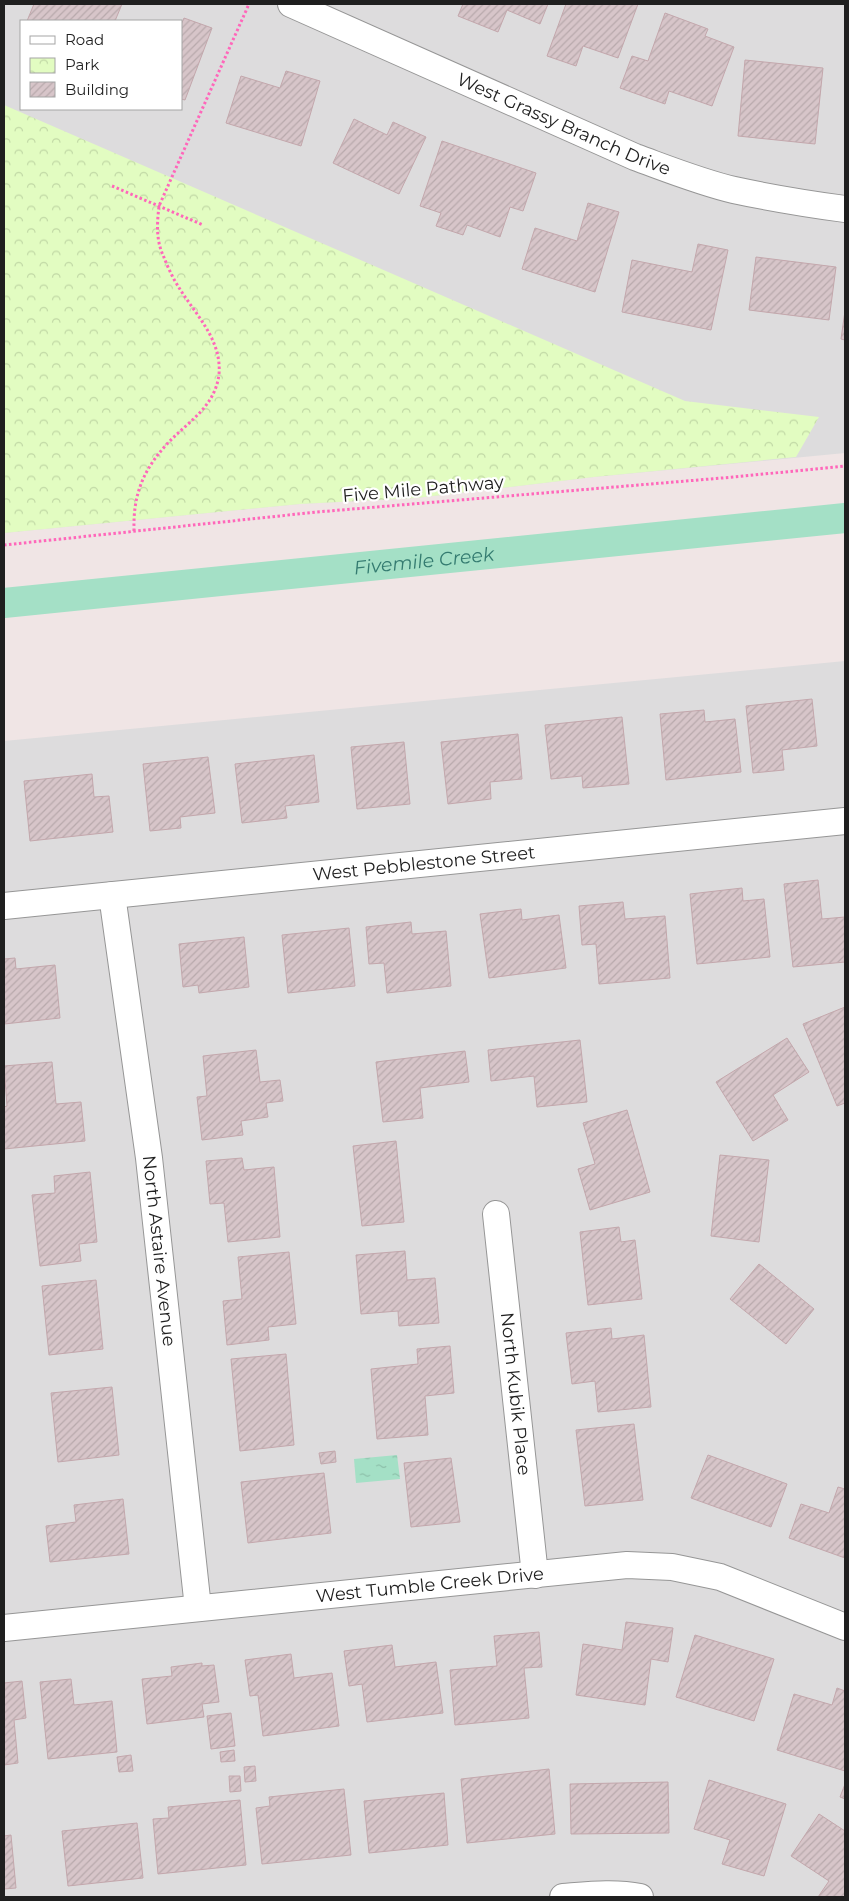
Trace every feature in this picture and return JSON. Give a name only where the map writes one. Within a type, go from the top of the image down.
[{"type":"street","name":"West Grassy Branch Drive","points":[[291,4],[635,157],[685,176],[742,192],[845,209]]},
{"type":"street","name":"West Pebblestone Street","points":[[4,906],[845,821]]},
{"type":"street","name":"North Astaire Avenue","points":[[112,895],[149,1158],[198,1608]]},
{"type":"street","name":"North Kubik Place","points":[[496,1214],[535,1575]]},
{"type":"street","name":"West Tumble Creek Drive","points":[[4,1628],[628,1566],[672,1567],[720,1577],[845,1626]]},
{"type":"street","points":[[563,1897],[610,1894],[626,1894],[640,1897]]},
{"type":"path","points":[[134,531],[133,512],[138,489],[148,469],[167,445],[198,417],[213,396],[219,373],[217,351],[206,326],[177,285],[162,254],[157,228],[159,206],[249,4]]},
{"type":"path","points":[[112,186],[202,225]]},
{"type":"path","name":"Five Mile Pathway","points":[[4,545],[318,512],[845,466]]},
{"type":"shaded area","points":[[4,4],[845,4],[845,453],[594,477],[416,498],[300,504],[4,533]]},
{"type":"shaded area","points":[[845,661],[845,1897],[4,1897],[4,741]]},
{"type":"green space","points":[[4,105],[685,401],[819,417],[796,457],[594,477],[416,498],[300,504],[4,533]]},
{"type":"water","points":[[397,1455],[400,1479],[356,1483],[354,1459]]},
{"type":"building","points":[[34,4],[122,4],[115,20],[27,20]]},
{"type":"building","points":[[463,4],[548,4],[540,24],[507,10],[498,32],[458,16]]},
{"type":"building","points":[[566,4],[638,4],[618,58],[583,46],[576,66],[547,56]]},
{"type":"building","points":[[665,13],[708,29],[705,36],[734,47],[712,106],[669,91],[665,104],[620,88],[632,56],[648,61]]},
{"type":"building","points":[[184,18],[212,28],[185,100],[182,99],[182,23]]},
{"type":"building","points":[[745,60],[823,68],[815,144],[738,136]]},
{"type":"building","points":[[286,71],[320,81],[301,146],[226,123],[241,76],[280,88]]},
{"type":"building","points":[[354,119],[387,135],[393,122],[426,137],[399,194],[333,163]]},
{"type":"building","points":[[442,141],[536,173],[523,211],[510,207],[500,237],[467,225],[463,235],[436,226],[441,213],[420,206]]},
{"type":"building","points":[[588,203],[619,212],[595,292],[522,269],[535,228],[577,241]]},
{"type":"building","points":[[698,244],[728,250],[711,330],[622,312],[632,260],[692,272]]},
{"type":"building","points":[[756,257],[836,267],[829,320],[749,310]]},
{"type":"building","points":[[845,311],[845,340],[841,339]]},
{"type":"building","points":[[812,699],[817,746],[782,750],[784,770],[753,773],[746,706]]},
{"type":"building","points":[[704,710],[705,722],[735,719],[741,772],[666,780],[660,714]]},
{"type":"building","points":[[622,717],[629,784],[583,788],[582,776],[551,779],[545,725]]},
{"type":"building","points":[[518,734],[522,779],[490,782],[491,799],[448,804],[441,742]]},
{"type":"building","points":[[404,742],[410,804],[357,809],[351,747]]},
{"type":"building","points":[[314,755],[319,802],[285,806],[287,818],[242,823],[235,764]]},
{"type":"building","points":[[208,757],[215,813],[180,817],[181,828],[150,831],[143,764]]},
{"type":"building","points":[[92,774],[94,797],[109,796],[113,832],[30,841],[24,781]]},
{"type":"building","points":[[818,880],[822,919],[845,917],[845,962],[793,967],[784,884]]},
{"type":"building","points":[[742,888],[743,901],[764,899],[770,957],[697,964],[690,894]]},
{"type":"building","points":[[623,902],[625,919],[665,916],[670,978],[599,984],[596,944],[582,945],[579,906]]},
{"type":"building","points":[[521,909],[522,920],[559,915],[566,968],[489,978],[480,914]]},
{"type":"building","points":[[411,922],[412,934],[446,931],[451,986],[387,993],[384,963],[369,964],[366,927]]},
{"type":"building","points":[[349,928],[355,986],[288,993],[282,935]]},
{"type":"building","points":[[244,937],[249,987],[199,993],[198,985],[183,987],[179,944]]},
{"type":"building","points":[[15,958],[16,969],[55,965],[60,1018],[4,1024],[4,959]]},
{"type":"building","points":[[845,1007],[845,1103],[837,1106],[803,1024]]},
{"type":"building","points":[[787,1038],[809,1072],[773,1095],[788,1120],[753,1141],[716,1082]]},
{"type":"building","points":[[580,1040],[587,1102],[537,1107],[534,1076],[491,1081],[488,1050]]},
{"type":"building","points":[[256,1050],[260,1082],[280,1080],[283,1101],[266,1103],[268,1117],[241,1121],[243,1135],[202,1140],[197,1097],[207,1096],[203,1056]]},
{"type":"building","points":[[465,1051],[469,1082],[420,1088],[423,1118],[383,1122],[376,1062]]},
{"type":"building","points":[[52,1062],[56,1104],[81,1102],[85,1141],[4,1149],[4,1107],[7,1106],[4,1066]]},
{"type":"building","points":[[627,1110],[650,1192],[590,1210],[578,1169],[595,1164],[583,1123]]},
{"type":"building","points":[[396,1141],[404,1222],[362,1226],[353,1146]]},
{"type":"building","points":[[720,1155],[769,1160],[759,1242],[711,1236]]},
{"type":"building","points":[[242,1158],[244,1170],[274,1167],[280,1237],[228,1242],[224,1203],[210,1204],[206,1161]]},
{"type":"building","points":[[90,1172],[97,1242],[79,1244],[81,1261],[40,1266],[32,1195],[55,1193],[54,1176]]},
{"type":"building","points":[[619,1227],[621,1242],[635,1240],[642,1299],[588,1305],[580,1232]]},
{"type":"building","points":[[405,1251],[407,1280],[435,1278],[439,1323],[399,1326],[398,1311],[361,1314],[356,1255]]},
{"type":"building","points":[[289,1252],[296,1324],[268,1327],[269,1340],[227,1345],[223,1301],[242,1299],[238,1257]]},
{"type":"building","points":[[759,1264],[814,1309],[786,1344],[730,1299]]},
{"type":"building","points":[[96,1280],[103,1349],[49,1355],[42,1286]]},
{"type":"building","points":[[611,1328],[612,1339],[644,1335],[651,1407],[598,1412],[595,1381],[572,1384],[566,1333]]},
{"type":"building","points":[[450,1346],[454,1393],[425,1396],[428,1435],[377,1439],[371,1369],[418,1364],[417,1349]]},
{"type":"building","points":[[286,1354],[294,1445],[240,1451],[231,1359]]},
{"type":"building","points":[[112,1387],[119,1455],[58,1462],[51,1393]]},
{"type":"building","points":[[634,1424],[643,1500],[585,1506],[576,1430]]},
{"type":"building","points":[[335,1451],[336,1462],[321,1464],[319,1453]]},
{"type":"building","points":[[708,1455],[787,1484],[771,1527],[691,1498]]},
{"type":"building","points":[[451,1458],[460,1522],[411,1527],[404,1463]]},
{"type":"building","points":[[324,1473],[331,1533],[248,1543],[241,1482]]},
{"type":"building","points":[[838,1487],[845,1489],[845,1558],[789,1538],[801,1504],[829,1513]]},
{"type":"building","points":[[123,1499],[129,1554],[50,1562],[46,1526],[76,1522],[74,1505]]},
{"type":"building","points":[[626,1622],[673,1628],[668,1662],[651,1659],[645,1705],[576,1695],[583,1644],[622,1650]]},
{"type":"building","points":[[539,1632],[542,1667],[524,1668],[529,1718],[455,1725],[450,1670],[497,1666],[494,1636]]},
{"type":"building","points":[[695,1635],[774,1659],[754,1721],[676,1697]]},
{"type":"building","points":[[392,1645],[395,1667],[436,1662],[443,1713],[367,1722],[362,1684],[349,1686],[344,1651]]},
{"type":"building","points":[[291,1654],[294,1678],[332,1673],[339,1726],[263,1736],[258,1695],[250,1696],[245,1660]]},
{"type":"building","points":[[202,1663],[202,1666],[214,1665],[219,1702],[202,1704],[204,1717],[147,1724],[142,1679],[172,1676],[171,1667]]},
{"type":"building","points":[[71,1679],[74,1705],[112,1701],[117,1752],[48,1759],[40,1682]]},
{"type":"building","points":[[22,1681],[26,1718],[14,1720],[18,1763],[4,1765],[4,1683]]},
{"type":"building","points":[[837,1688],[845,1691],[845,1771],[777,1750],[794,1694],[832,1705]]},
{"type":"building","points":[[231,1713],[235,1746],[211,1749],[207,1716]]},
{"type":"building","points":[[234,1750],[235,1761],[221,1762],[220,1752]]},
{"type":"building","points":[[131,1755],[133,1771],[119,1772],[117,1757]]},
{"type":"building","points":[[255,1766],[256,1781],[245,1782],[244,1767]]},
{"type":"building","points":[[549,1769],[555,1834],[467,1843],[461,1779]]},
{"type":"building","points":[[229,1776],[240,1776],[241,1791],[230,1792]]},
{"type":"building","points":[[709,1780],[786,1804],[764,1876],[722,1864],[730,1840],[694,1829]]},
{"type":"building","points":[[668,1782],[669,1833],[571,1834],[570,1784]]},
{"type":"building","points":[[845,1784],[845,1799],[840,1797]]},
{"type":"building","points":[[344,1789],[351,1855],[262,1864],[256,1808],[270,1806],[269,1797]]},
{"type":"building","points":[[444,1793],[448,1845],[369,1853],[364,1801]]},
{"type":"building","points":[[240,1800],[246,1865],[158,1874],[153,1819],[169,1818],[168,1807]]},
{"type":"building","points":[[819,1814],[845,1831],[845,1897],[818,1897],[829,1881],[791,1856]]},
{"type":"building","points":[[137,1823],[143,1878],[68,1886],[62,1831]]},
{"type":"building","points":[[11,1835],[16,1888],[4,1889],[4,1836]]},
{"type":"waterway","name":"Fivemile Creek","points":[[4,603],[845,518]]}]
